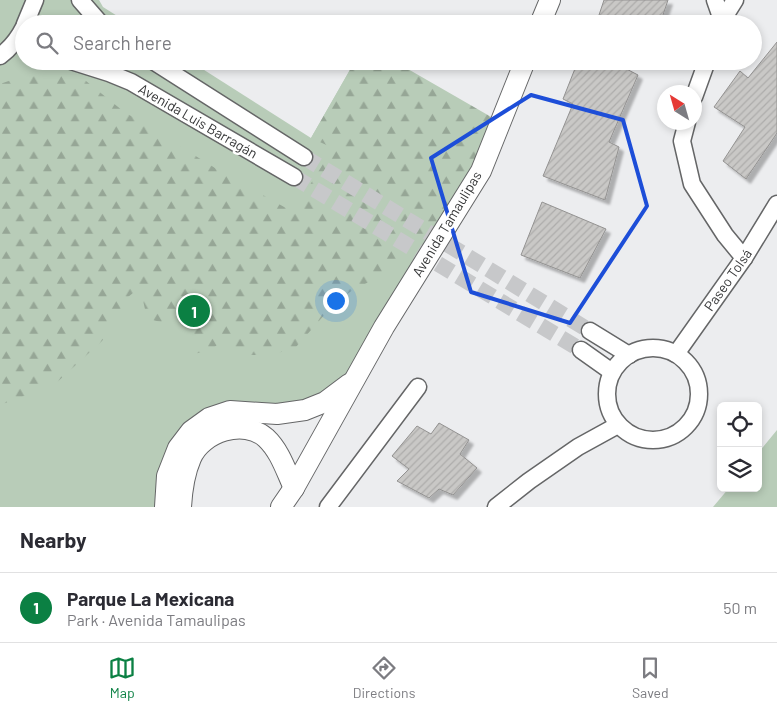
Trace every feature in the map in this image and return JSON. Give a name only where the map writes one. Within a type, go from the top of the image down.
[{"type":"street","points":[[29,15],[35,0]]},
{"type":"street","points":[[80,0],[94,15]]},
{"type":"street","points":[[544,15],[550,0]]},
{"type":"street","points":[[715,0],[719,15]]},
{"type":"street","points":[[725,15],[735,0]]},
{"type":"street","name":"Avenida Luis Barragán","points":[[100,70],[131,82],[294,177]]},
{"type":"street","name":"Avenida Luis Barragán","points":[[167,70],[304,157]]},
{"type":"street","name":"Avenida Tamaulipas","points":[[280,507],[294,488],[384,327],[481,171],[521,70]]},
{"type":"street","points":[[698,85],[704,70]]},
{"type":"street","points":[[685,130],[682,141],[692,184],[725,236],[744,258]]},
{"type":"street","name":"Paseo Tolsá","points":[[676,354],[744,258],[777,204]]},
{"type":"street","points":[[590,330],[629,355]]},
{"type":"street","points":[[652,348],[676,354],[691,367],[699,386],[698,406],[689,423],[673,436],[654,441],[634,437],[618,425],[608,405],[608,383],[612,372],[629,355],[640,350],[652,348]]},
{"type":"street","points":[[581,350],[612,372]]},
{"type":"street","name":"Avenida Tamaulipas","points":[[165,507],[167,476],[178,448],[191,431],[209,418],[230,411],[277,414],[305,410],[325,402],[354,380]]},
{"type":"street","points":[[328,507],[418,387]]},
{"type":"street","points":[[496,507],[578,447],[618,425]]},
{"type":"street","points":[[180,507],[184,479],[191,456],[202,443],[217,433],[231,428],[249,429],[264,436],[276,449],[294,488]]},
{"type":"highlighted area","points":[[531,95],[623,120],[647,206],[570,323],[471,292],[431,158]]},
{"type":"green space","points":[[0,0],[99,0],[103,7],[116,15],[15,15],[15,70],[204,70],[311,138],[350,70],[403,70],[482,147],[430,241],[347,381],[312,403],[247,405],[159,507],[0,507]]},
{"type":"green space","points":[[350,70],[410,70],[493,118],[482,147],[430,241],[399,268],[354,289],[334,304],[296,347],[272,355],[239,355],[220,343],[209,351],[193,354],[190,318],[181,313],[169,322],[147,318],[142,296],[133,293],[123,301],[117,320],[102,341],[54,385],[0,405],[0,84],[23,76],[44,75],[69,75],[86,81],[123,111],[215,168],[293,212],[333,148],[311,138]]},
{"type":"green space","points":[[777,430],[777,507],[713,507],[726,492],[762,492],[762,448]]},
{"type":"building","points":[[604,0],[668,0],[663,15],[599,15]]},
{"type":"building","points":[[777,42],[777,133],[746,179],[723,161],[745,127],[714,107],[740,71],[748,78],[754,70],[762,70],[762,61]]},
{"type":"building","points":[[574,70],[628,70],[638,75],[609,142],[619,147],[605,200],[543,176],[573,104],[563,99]]},
{"type":"building","points":[[542,202],[606,229],[580,278],[521,255]]},
{"type":"building","points":[[439,423],[469,440],[460,454],[477,468],[453,495],[439,489],[429,498],[397,481],[409,469],[392,456],[417,426],[431,434]]},
{"type":"tunnel","points":[[304,157],[590,331]]},
{"type":"tunnel","points":[[294,177],[581,350]]},
{"type":"place","name":"Parque La Mexicana","points":[[194,311]]}]
